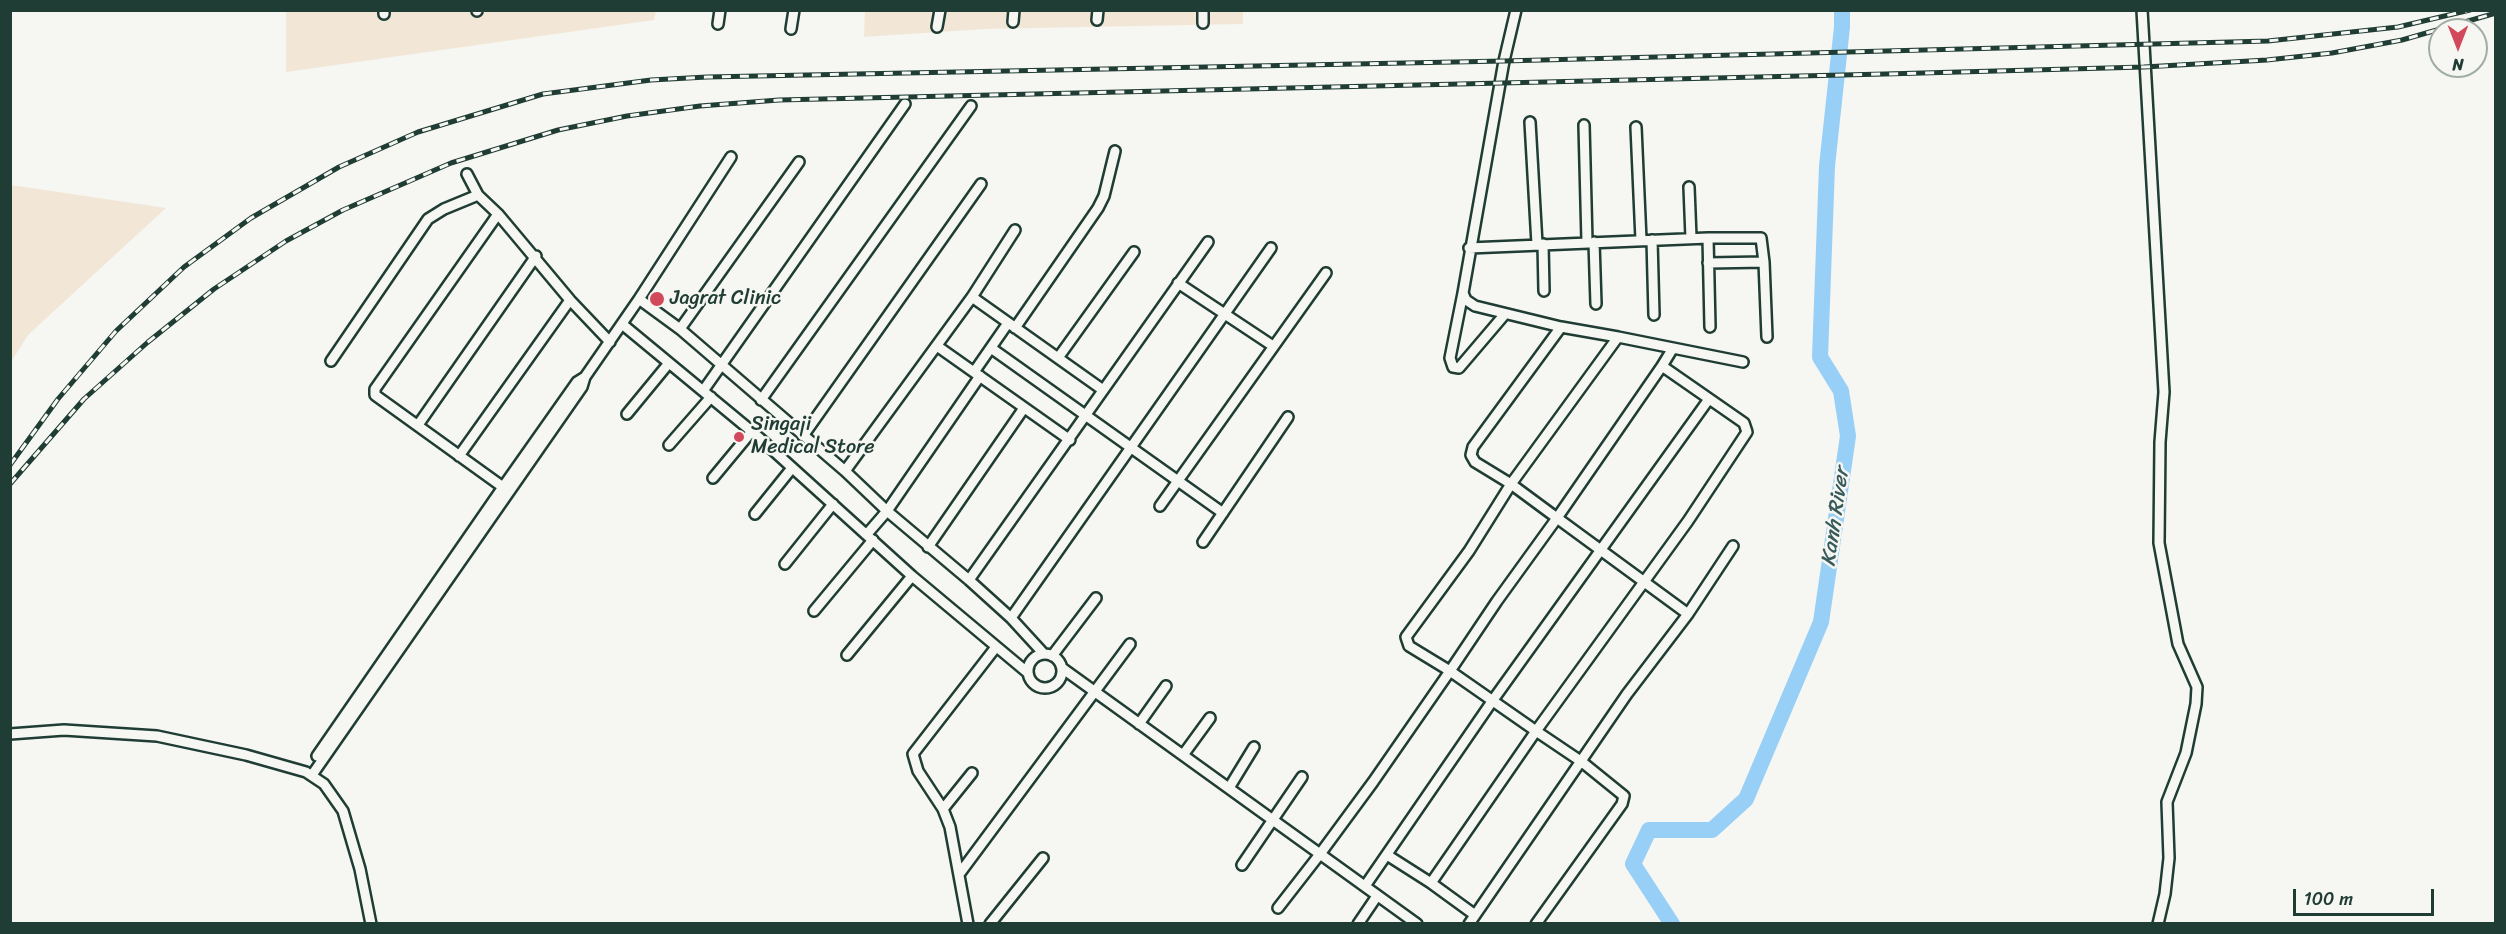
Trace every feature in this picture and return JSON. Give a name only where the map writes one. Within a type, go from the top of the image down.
[{"type":"street","points":[[718,24],[720,10]]},
{"type":"street","points":[[791,30],[794,10]]},
{"type":"street","points":[[937,27],[940,10]]},
{"type":"street","points":[[1013,22],[1014,10]]},
{"type":"street","points":[[1203,10],[1203,23]]},
{"type":"street","points":[[1505,314],[1459,368],[1453,367],[1450,358],[1469,248],[1516,10]]},
{"type":"street","points":[[2142,10],[2164,392],[2160,442],[2159,543],[2178,644],[2197,687],[2196,704],[2186,753],[2167,802],[2169,858],[2165,894],[2158,924]]},
{"type":"street","points":[[669,445],[707,394],[722,365],[905,104]]},
{"type":"street","points":[[761,400],[971,106]]},
{"type":"street","points":[[1530,122],[1544,291]]},
{"type":"street","points":[[1584,125],[1596,304]]},
{"type":"street","points":[[1636,127],[1641,240]]},
{"type":"street","points":[[814,610],[870,537],[977,374],[991,348],[1012,326],[1098,208],[1104,196],[1115,151]]},
{"type":"street","points":[[309,773],[506,489],[582,387],[585,377],[639,299],[731,157]]},
{"type":"street","points":[[680,329],[799,162]]},
{"type":"street","points":[[467,174],[478,195],[536,256],[570,300],[610,342]]},
{"type":"street","points":[[804,436],[981,184]]},
{"type":"street","points":[[1689,187],[1691,238]]},
{"type":"street","points":[[331,361],[428,219],[444,208],[478,195]]},
{"type":"street","points":[[498,214],[375,389],[375,395],[506,489]]},
{"type":"street","points":[[845,471],[972,297],[1015,230]]},
{"type":"street","points":[[1469,248],[1691,238],[1761,238],[1767,337]]},
{"type":"street","points":[[1708,238],[1710,327]]},
{"type":"street","points":[[1652,240],[1654,315]]},
{"type":"street","points":[[969,580],[1208,242]]},
{"type":"street","points":[[1011,618],[1271,248]]},
{"type":"street","points":[[1058,358],[1134,252]]},
{"type":"street","points":[[418,425],[536,256]]},
{"type":"street","points":[[1708,263],[1764,262]]},
{"type":"street","points":[[1160,506],[1326,273]]},
{"type":"street","points":[[1178,284],[1273,346]]},
{"type":"street","points":[[1463,293],[1466,300],[1475,306],[1505,314],[1743,362]]},
{"type":"street","points":[[972,297],[1103,390]]},
{"type":"street","points":[[622,324],[752,431],[912,576],[1028,673],[1033,684],[1044,688],[1055,685],[1062,674],[1059,661],[1048,655],[1011,618],[886,511],[845,471],[680,329],[639,299]]},
{"type":"street","points":[[459,456],[570,300]]},
{"type":"street","points":[[1561,327],[1473,447],[1471,454],[1475,462],[1511,484],[1688,614]]},
{"type":"street","points":[[1536,924],[1624,801],[1622,792],[1493,700],[1406,642],[1408,633],[1469,551],[1511,484],[1618,337]]},
{"type":"street","points":[[937,346],[1070,440]]},
{"type":"street","points":[[991,348],[1223,513]]},
{"type":"street","points":[[1278,908],[1320,854],[1450,671],[1673,348]]},
{"type":"street","points":[[627,414],[669,363]]},
{"type":"street","points":[[1431,883],[1536,731],[1688,521],[1747,432],[1744,423],[1662,366]]},
{"type":"street","points":[[1365,886],[1493,700],[1709,399]]},
{"type":"street","points":[[928,547],[1024,408]]},
{"type":"street","points":[[1203,543],[1288,417]]},
{"type":"street","points":[[713,478],[752,431]]},
{"type":"street","points":[[754,514],[792,468]]},
{"type":"street","points":[[785,564],[833,504]]},
{"type":"street","points":[[1468,924],[1628,694],[1688,614],[1733,546]]},
{"type":"street","points":[[847,655],[912,576]]},
{"type":"street","points":[[1028,673],[1032,660],[1048,655],[1096,598]]},
{"type":"street","points":[[960,873],[1130,644]]},
{"type":"street","points":[[968,924],[950,827],[943,809],[918,771],[913,754],[996,647]]},
{"type":"street","points":[[1062,668],[1418,924]]},
{"type":"street","points":[[1139,724],[1166,686]]},
{"type":"street","points":[[1183,755],[1210,718]]},
{"type":"street","points":[[10,734],[64,730],[157,735],[246,755],[309,773],[324,784],[343,811],[360,869],[371,924]]},
{"type":"street","points":[[1228,788],[1254,747]]},
{"type":"street","points":[[943,809],[972,772]]},
{"type":"street","points":[[1242,865],[1302,777]]},
{"type":"street","points":[[1387,855],[1475,915]]},
{"type":"street","points":[[990,924],[1043,858]]},
{"type":"street","points":[[1358,924],[1377,896]]},
{"type":"shaded area","points":[[286,11],[656,11],[654,20],[286,72]]},
{"type":"shaded area","points":[[865,11],[1243,11],[1243,24],[985,29],[864,37]]},
{"type":"shaded area","points":[[11,185],[166,208],[28,335],[11,362]]},
{"type":"waterway","name":"Kanh River","points":[[1672,924],[1633,864],[1649,830],[1712,830],[1746,799],[1821,622],[1848,436],[1841,391],[1820,357],[1827,166],[1842,10]]},
{"type":"railway","points":[[10,465],[58,399],[116,331],[184,267],[251,218],[339,167],[418,132],[543,94],[651,80],[707,77],[1504,61],[2268,41],[2398,27],[2470,10]]},
{"type":"railway","points":[[10,484],[84,399],[148,342],[214,289],[286,241],[343,210],[451,163],[558,130],[627,116],[700,106],[779,100],[2144,67],[2267,60],[2332,53],[2402,40],[2496,13]]},
{"type":"place","name":"Jagrat Clinic","points":[[657,299]]},
{"type":"place","name":"Singaji Medical Store","points":[[739,437]]}]
